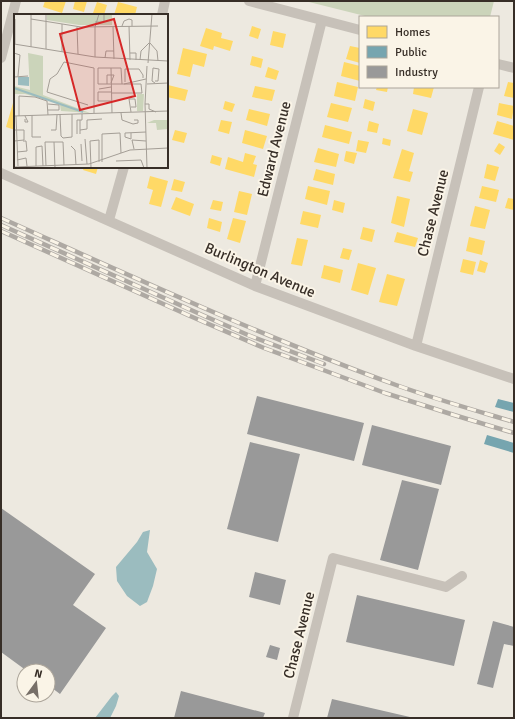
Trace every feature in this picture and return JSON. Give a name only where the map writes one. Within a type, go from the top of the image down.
[{"type":"street","points":[[1,58],[16,1]]},
{"type":"street","points":[[162,14],[165,1]]},
{"type":"street","points":[[249,1],[359,30]]},
{"type":"street","name":"Edward Avenue","points":[[255,286],[322,20]]},
{"type":"street","points":[[499,64],[514,68]]},
{"type":"street","name":"Chase Avenue","points":[[416,346],[479,88]]},
{"type":"street","points":[[109,220],[124,168]]},
{"type":"street","name":"Burlington Avenue","points":[[1,173],[255,286],[416,346],[514,379]]},
{"type":"street","name":"Chase Avenue","points":[[293,718],[334,558],[446,587],[462,576]]},
{"type":"green space","points":[[305,1],[494,1],[490,16],[365,16]]},
{"type":"water","points":[[150,530],[147,552],[157,569],[147,602],[140,606],[127,596],[117,581],[116,567],[137,542],[143,532]]},
{"type":"water","points":[[116,692],[119,696],[110,718],[95,718],[112,696]]},
{"type":"building: Homes","points":[[45,1],[66,1],[62,13],[43,7]]},
{"type":"building: Homes","points":[[75,1],[87,1],[84,12],[73,9]]},
{"type":"building: Homes","points":[[97,2],[107,5],[104,14],[93,13]]},
{"type":"building: Homes","points":[[118,2],[137,7],[135,14],[114,14]]},
{"type":"building: Homes","points":[[252,26],[261,29],[258,39],[249,36]]},
{"type":"building: Homes","points":[[206,28],[222,33],[221,38],[233,41],[230,51],[214,46],[213,50],[200,46]]},
{"type":"building: Homes","points":[[273,31],[286,34],[283,48],[270,45]]},
{"type":"building: Homes","points":[[350,46],[359,48],[359,63],[346,59]]},
{"type":"building: Homes","points":[[183,48],[207,54],[204,67],[193,64],[190,77],[177,74]]},
{"type":"building: Homes","points":[[252,56],[263,59],[261,68],[250,65]]},
{"type":"building: Homes","points":[[344,62],[359,66],[359,81],[341,76]]},
{"type":"building: Homes","points":[[268,67],[279,71],[276,80],[265,77]]},
{"type":"building: Homes","points":[[337,82],[358,87],[355,101],[334,96]]},
{"type":"building: Homes","points":[[508,82],[514,83],[514,98],[504,96]]},
{"type":"building: Homes","points":[[168,85],[188,90],[185,101],[168,97]]},
{"type":"building: Homes","points":[[255,86],[275,90],[272,101],[252,97]]},
{"type":"building: Homes","points":[[377,88],[388,88],[387,92],[376,90]]},
{"type":"building: Homes","points":[[414,88],[434,88],[431,98],[413,94]]},
{"type":"building: Homes","points":[[365,99],[375,102],[373,111],[363,108]]},
{"type":"building: Homes","points":[[225,101],[235,104],[232,112],[223,109]]},
{"type":"building: Homes","points":[[13,103],[14,103],[14,130],[6,127]]},
{"type":"building: Homes","points":[[331,103],[352,108],[348,122],[327,117]]},
{"type":"building: Homes","points":[[499,103],[514,106],[512,119],[497,115]]},
{"type":"building: Homes","points":[[249,109],[270,114],[267,126],[246,120]]},
{"type":"building: Homes","points":[[413,109],[428,113],[422,135],[407,131]]},
{"type":"building: Homes","points":[[221,120],[232,122],[229,134],[218,131]]},
{"type":"building: Homes","points":[[369,121],[379,124],[377,133],[367,131]]},
{"type":"building: Homes","points":[[497,121],[514,126],[514,140],[493,134]]},
{"type":"building: Homes","points":[[325,125],[352,132],[349,144],[322,137]]},
{"type":"building: Homes","points":[[175,130],[187,133],[184,143],[172,140]]},
{"type":"building: Homes","points":[[245,130],[267,136],[263,149],[242,143]]},
{"type":"building: Homes","points":[[383,138],[391,140],[390,146],[382,144]]},
{"type":"building: Homes","points":[[358,140],[369,142],[366,153],[356,151]]},
{"type":"building: Homes","points":[[499,143],[505,147],[500,155],[494,151]]},
{"type":"building: Homes","points":[[318,148],[339,154],[336,167],[314,162]]},
{"type":"building: Homes","points":[[402,149],[414,153],[409,171],[413,172],[410,182],[393,178]]},
{"type":"building: Homes","points":[[346,151],[357,153],[354,164],[344,161]]},
{"type":"building: Homes","points":[[245,153],[256,156],[253,164],[257,165],[254,177],[225,169],[228,157],[243,162]]},
{"type":"building: Homes","points":[[212,155],[222,158],[220,166],[210,163]]},
{"type":"building: Homes","points":[[487,164],[499,167],[495,181],[484,178]]},
{"type":"building: Homes","points":[[84,168],[98,168],[96,174],[83,170]]},
{"type":"building: Homes","points":[[316,169],[335,174],[333,185],[313,180]]},
{"type":"building: Homes","points":[[150,176],[168,181],[161,207],[149,204],[153,190],[147,188]]},
{"type":"building: Homes","points":[[174,179],[185,182],[182,192],[171,190]]},
{"type":"building: Homes","points":[[308,186],[330,191],[327,205],[305,199]]},
{"type":"building: Homes","points":[[482,186],[499,190],[496,202],[479,198]]},
{"type":"building: Homes","points":[[239,191],[252,194],[247,215],[234,212]]},
{"type":"building: Homes","points":[[397,196],[410,199],[404,227],[391,223]]},
{"type":"building: Homes","points":[[176,197],[194,204],[190,216],[171,209]]},
{"type":"building: Homes","points":[[508,198],[514,199],[514,210],[505,208]]},
{"type":"building: Homes","points":[[213,200],[223,202],[221,211],[210,209]]},
{"type":"building: Homes","points":[[334,200],[345,203],[343,213],[332,210]]},
{"type":"building: Homes","points":[[475,206],[490,210],[485,229],[470,226]]},
{"type":"building: Homes","points":[[303,211],[321,215],[318,228],[300,224]]},
{"type":"building: Homes","points":[[209,218],[222,222],[220,232],[207,228]]},
{"type":"building: Homes","points":[[233,218],[246,221],[240,243],[227,239]]},
{"type":"building: Homes","points":[[363,227],[375,230],[372,242],[360,239]]},
{"type":"building: Homes","points":[[397,232],[418,238],[415,247],[394,242]]},
{"type":"building: Homes","points":[[469,237],[485,241],[482,255],[466,251]]},
{"type":"building: Homes","points":[[297,238],[308,240],[302,266],[291,264]]},
{"type":"building: Homes","points":[[343,248],[352,250],[349,260],[340,258]]},
{"type":"building: Homes","points":[[463,259],[476,262],[473,275],[460,272]]},
{"type":"building: Homes","points":[[480,260],[488,263],[485,273],[477,271]]},
{"type":"building: Homes","points":[[358,263],[376,268],[368,295],[351,290]]},
{"type":"building: Homes","points":[[324,265],[343,270],[340,283],[321,278]]},
{"type":"building: Homes","points":[[387,274],[405,279],[397,306],[379,302]]},
{"type":"building: Public","points":[[498,399],[514,403],[514,412],[495,407]]},
{"type":"building: Public","points":[[487,435],[514,443],[514,453],[484,444]]},
{"type":"building: Industry","points":[[257,396],[364,423],[354,461],[247,434]]},
{"type":"building: Industry","points":[[372,425],[451,446],[441,485],[362,465]]},
{"type":"building: Industry","points":[[250,442],[300,454],[278,542],[227,529]]},
{"type":"building: Industry","points":[[402,480],[439,489],[418,570],[380,560]]},
{"type":"building: Industry","points":[[1,508],[95,574],[73,605],[106,628],[60,694],[56,691],[56,663],[16,663],[1,652]]},
{"type":"building: Industry","points":[[255,572],[286,580],[280,605],[249,597]]},
{"type":"building: Industry","points":[[357,595],[465,620],[454,666],[346,642]]},
{"type":"building: Industry","points":[[493,621],[514,627],[514,646],[504,644],[493,688],[477,684]]},
{"type":"building: Industry","points":[[270,645],[280,648],[277,660],[266,657]]},
{"type":"building: Industry","points":[[181,691],[265,713],[263,718],[174,718]]},
{"type":"building: Industry","points":[[332,699],[410,717],[410,718],[327,718]]},
{"type":"railway","points":[[1,218],[197,305],[346,366],[411,390],[514,422]]},
{"type":"railway","points":[[1,225],[248,335],[324,364]]},
{"type":"railway","points":[[1,231],[264,348],[385,393],[514,433]]}]
